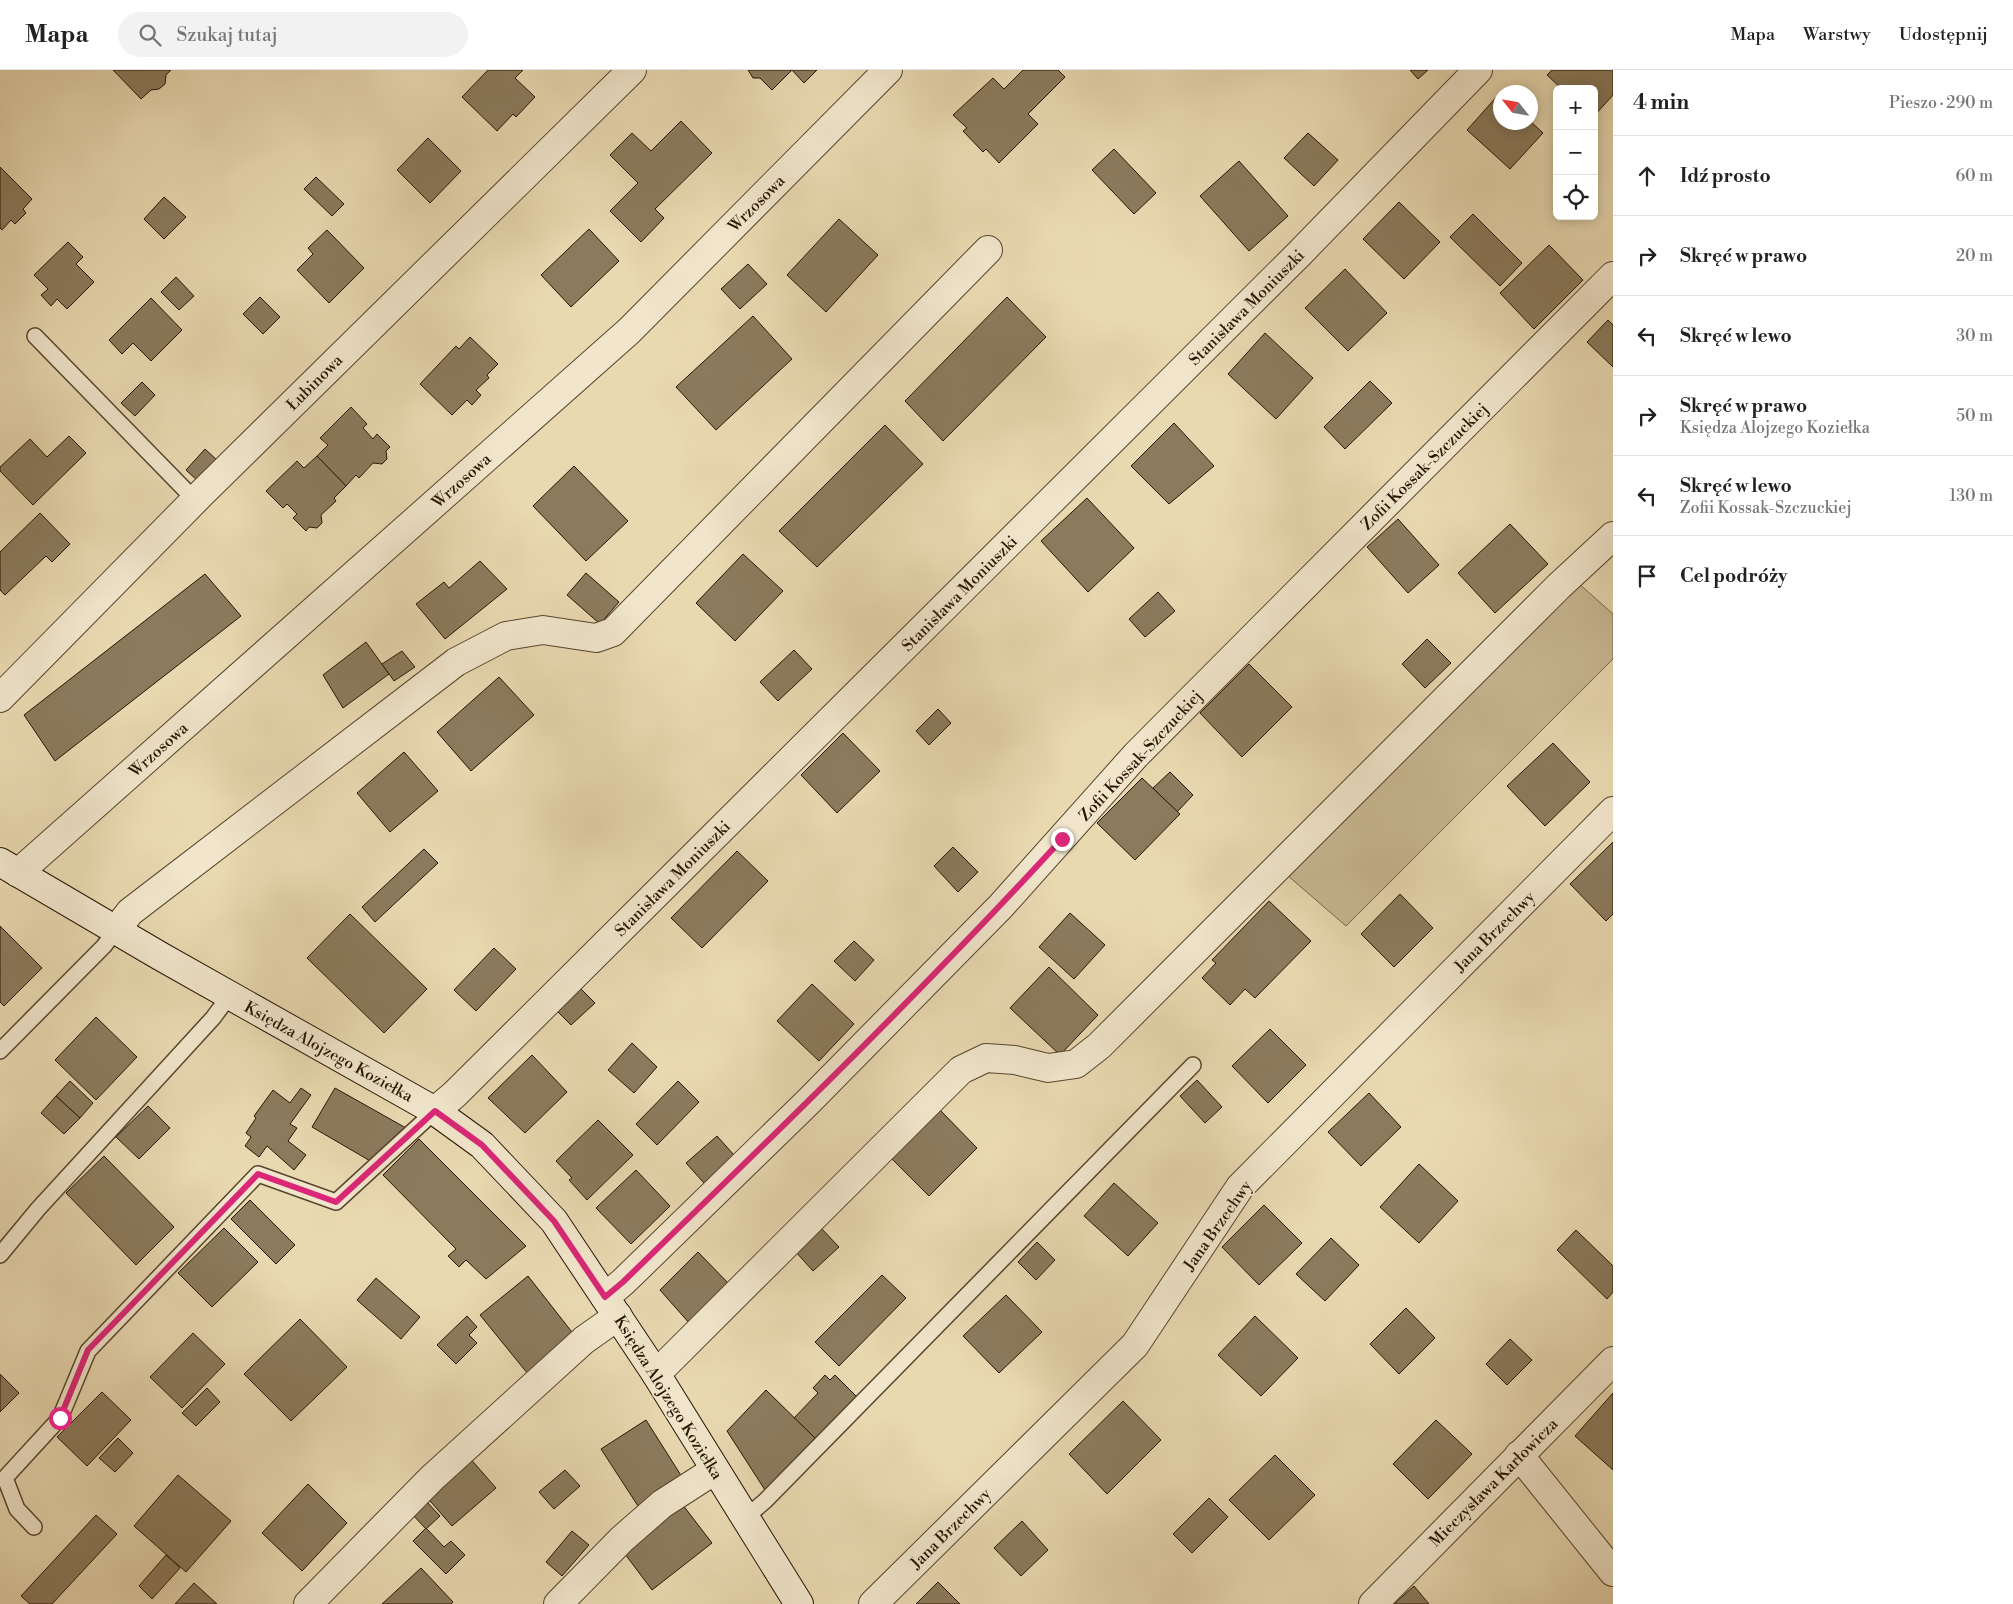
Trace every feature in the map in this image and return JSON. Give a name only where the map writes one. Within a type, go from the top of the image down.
[{"type":"street","name":"Łubinowa","points":[[0,698],[195,500],[632,70]]},
{"type":"street","name":"Wrzosowa","points":[[9,868],[629,331],[888,70]]},
{"type":"street","name":"Stanisława Moniuszki","points":[[435,1111],[455,1094],[1293,260],[1478,70]]},
{"type":"street","points":[[116,930],[130,912],[456,662],[506,636],[543,630],[596,638],[613,632],[988,250]]},
{"type":"street","name":"Zofii Kossak-Szczuckiej","points":[[308,1604],[439,1471],[584,1340],[612,1307],[623,1282],[815,1095],[1000,906],[1136,755],[1613,276]]},
{"type":"street","points":[[656,1374],[961,1070],[986,1058],[1014,1060],[1048,1068],[1076,1064],[1099,1046],[1559,586],[1613,536]]},
{"type":"street","name":"Jana Brzechwy","points":[[873,1604],[1135,1345],[1240,1187],[1613,811]]},
{"type":"street","name":"Księdza Alojzego Koziełka","points":[[9,868],[435,1111],[482,1145],[554,1221],[656,1374],[799,1604]]},
{"type":"street","name":"Mieczysława Karłowicza","points":[[1373,1604],[1613,1361]]},
{"type":"street","points":[[1519,1455],[1613,1572]]},
{"type":"street","points":[[558,1604],[622,1539],[662,1504],[715,1470]]},
{"type":"lane","points":[[35,336],[195,500]]},
{"type":"lane","points":[[0,1052],[104,946],[116,930]]},
{"type":"lane","points":[[0,1255],[38,1209],[213,1018],[230,995]]},
{"type":"lane","points":[[745,1518],[772,1494],[1193,1065]]},
{"type":"lane","points":[[34,1527],[17,1510],[5,1478],[60,1418],[88,1350],[258,1174],[336,1202],[435,1111]]},
{"type":"shaded area","points":[[1576,581],[1613,614],[1613,659],[1346,926],[1287,875]]},
{"type":"building","points":[[113,70],[171,70],[166,75],[165,84],[159,89],[151,90],[141,99]]},
{"type":"building","points":[[488,70],[523,70],[515,78],[535,97],[516,117],[513,114],[497,131],[462,97]]},
{"type":"building","points":[[748,70],[792,70],[772,90],[760,78],[753,78]]},
{"type":"building","points":[[792,70],[817,70],[804,83]]},
{"type":"building","points":[[1023,70],[1058,70],[1065,77],[1028,114],[1038,124],[999,163],[986,149],[983,152],[963,131],[967,128],[953,115],[993,78],[1004,89]]},
{"type":"building","points":[[1410,70],[1428,70],[1418,79]]},
{"type":"building","points":[[1552,70],[1613,70],[1613,95],[1598,112],[1598,85],[1558,85],[1547,75]]},
{"type":"building","points":[[1493,101],[1493,130],[1538,130],[1538,128],[1543,133],[1510,169],[1467,130]]},
{"type":"building","points":[[681,121],[712,153],[655,209],[664,218],[641,242],[610,211],[638,183],[610,155],[632,133],[651,151]]},
{"type":"building","points":[[1308,133],[1338,160],[1314,186],[1284,158]]},
{"type":"building","points":[[428,138],[461,171],[430,203],[397,170]]},
{"type":"building","points":[[1114,149],[1156,193],[1134,214],[1092,170]]},
{"type":"building","points":[[1239,161],[1288,216],[1249,251],[1200,196]]},
{"type":"building","points":[[0,167],[32,199],[23,209],[26,213],[15,224],[11,220],[2,230],[0,228]]},
{"type":"building","points":[[316,177],[344,204],[332,216],[304,189]]},
{"type":"building","points":[[164,197],[186,217],[164,239],[144,219]]},
{"type":"building","points":[[1399,202],[1440,242],[1404,279],[1363,239]]},
{"type":"building","points":[[1473,214],[1522,263],[1500,286],[1450,237]]},
{"type":"building","points":[[839,219],[878,255],[826,312],[787,275]]},
{"type":"building","points":[[589,229],[619,261],[571,307],[541,275]]},
{"type":"building","points":[[327,230],[364,268],[329,303],[297,270],[313,254],[308,248]]},
{"type":"building","points":[[68,242],[83,257],[76,264],[94,282],[67,309],[57,299],[51,306],[41,295],[48,289],[34,275]]},
{"type":"building","points":[[1549,245],[1583,280],[1534,329],[1500,293]]},
{"type":"building","points":[[748,264],[767,284],[740,309],[721,289]]},
{"type":"building","points":[[1345,269],[1387,313],[1348,351],[1305,308]]},
{"type":"building","points":[[176,277],[194,296],[179,310],[161,292]]},
{"type":"building","points":[[260,297],[280,317],[263,334],[243,314]]},
{"type":"building","points":[[1007,297],[1046,337],[943,441],[905,401]]},
{"type":"building","points":[[151,298],[182,330],[151,361],[133,343],[122,354],[109,340]]},
{"type":"building","points":[[753,316],[792,359],[716,430],[676,387]]},
{"type":"building","points":[[1608,320],[1613,325],[1613,367],[1587,342]]},
{"type":"building","points":[[1265,333],[1313,378],[1276,419],[1228,374]]},
{"type":"building","points":[[470,337],[498,364],[487,375],[489,378],[476,390],[481,395],[472,405],[467,400],[452,415],[420,384],[456,346],[459,349]]},
{"type":"building","points":[[1370,381],[1392,403],[1345,449],[1324,427]]},
{"type":"building","points":[[142,382],[155,395],[135,416],[121,403]]},
{"type":"building","points":[[351,407],[367,424],[363,428],[373,439],[377,434],[390,447],[386,451],[387,459],[382,464],[373,463],[359,478],[356,475],[346,486],[317,456],[328,445],[320,438]]},
{"type":"building","points":[[1174,423],[1214,466],[1169,504],[1131,466]]},
{"type":"building","points":[[885,425],[923,464],[817,567],[779,531]]},
{"type":"building","points":[[69,436],[86,453],[33,505],[0,471],[0,467],[30,439],[47,457]]},
{"type":"building","points":[[205,449],[218,461],[199,482],[186,470]]},
{"type":"building","points":[[317,456],[346,486],[334,498],[336,501],[321,515],[322,523],[317,528],[309,527],[306,531],[293,518],[297,514],[287,504],[283,508],[266,491],[297,461],[304,468]]},
{"type":"building","points":[[574,466],[628,521],[586,561],[533,506]]},
{"type":"building","points":[[1087,498],[1134,548],[1088,592],[1041,541]]},
{"type":"building","points":[[40,513],[70,544],[52,562],[46,556],[5,595],[0,590],[0,552]]},
{"type":"building","points":[[1398,519],[1439,565],[1408,593],[1367,547]]},
{"type":"building","points":[[1510,524],[1548,564],[1495,613],[1458,573]]},
{"type":"building","points":[[743,554],[783,591],[735,641],[696,603]]},
{"type":"building","points":[[480,561],[507,589],[445,639],[416,604],[444,582],[449,588]]},
{"type":"building","points":[[586,573],[619,602],[600,624],[567,595]]},
{"type":"building","points":[[205,574],[241,616],[55,761],[24,715]]},
{"type":"building","points":[[1158,592],[1175,611],[1145,637],[1129,619]]},
{"type":"building","points":[[1427,639],[1451,663],[1425,688],[1402,664]]},
{"type":"building","points":[[366,642],[389,674],[343,708],[323,675]]},
{"type":"building","points":[[794,650],[812,669],[778,701],[760,682]]},
{"type":"building","points":[[402,651],[415,667],[394,681],[382,664]]},
{"type":"building","points":[[1249,664],[1292,707],[1242,757],[1200,713]]},
{"type":"building","points":[[499,677],[534,715],[471,771],[437,732]]},
{"type":"building","points":[[938,709],[951,723],[929,745],[916,731]]},
{"type":"building","points":[[843,733],[880,771],[837,813],[801,775]]},
{"type":"building","points":[[1553,743],[1590,782],[1545,826],[1507,786]]},
{"type":"building","points":[[404,752],[438,791],[390,832],[357,793]]},
{"type":"building","points":[[1170,772],[1193,795],[1177,812],[1153,788]]},
{"type":"building","points":[[1142,778],[1180,814],[1135,860],[1097,823]]},
{"type":"building","points":[[1613,842],[1613,914],[1606,921],[1570,884]]},
{"type":"building","points":[[953,847],[978,872],[958,892],[934,866]]},
{"type":"building","points":[[424,849],[438,863],[375,922],[362,907]]},
{"type":"building","points":[[737,851],[768,881],[702,948],[671,918]]},
{"type":"building","points":[[1400,894],[1433,928],[1394,967],[1361,934]]},
{"type":"building","points":[[1269,901],[1311,941],[1255,998],[1245,989],[1230,1005],[1202,978],[1216,963],[1212,960]]},
{"type":"building","points":[[1070,913],[1105,945],[1074,979],[1039,947]]},
{"type":"building","points":[[350,914],[427,989],[384,1033],[307,958]]},
{"type":"building","points":[[0,926],[42,968],[4,1006],[0,1002]]},
{"type":"building","points":[[854,941],[874,960],[855,981],[834,961]]},
{"type":"building","points":[[494,948],[516,969],[476,1011],[454,990]]},
{"type":"building","points":[[1049,967],[1098,1015],[1060,1055],[1010,1008]]},
{"type":"building","points":[[812,984],[854,1024],[819,1061],[777,1021]]},
{"type":"building","points":[[578,986],[595,1003],[571,1025],[554,1008]]},
{"type":"building","points":[[96,1017],[137,1057],[96,1100],[55,1060]]},
{"type":"building","points":[[1270,1029],[1306,1065],[1268,1103],[1232,1066]]},
{"type":"building","points":[[632,1043],[657,1067],[634,1093],[608,1070]]},
{"type":"building","points":[[532,1055],[567,1092],[525,1133],[488,1098]]},
{"type":"building","points":[[1197,1080],[1222,1107],[1205,1123],[1180,1096]]},
{"type":"building","points":[[70,1081],[93,1103],[80,1118],[56,1096]]},
{"type":"building","points":[[678,1081],[699,1102],[657,1145],[636,1124]]},
{"type":"building","points":[[301,1088],[311,1095],[290,1124],[297,1128],[288,1141],[306,1155],[294,1170],[267,1146],[259,1157],[245,1146],[251,1137],[246,1133],[256,1118],[254,1116],[273,1090],[290,1103]]},
{"type":"building","points":[[335,1088],[406,1128],[372,1162],[312,1127]]},
{"type":"building","points":[[1369,1093],[1401,1127],[1361,1166],[1328,1132]]},
{"type":"building","points":[[56,1096],[80,1118],[64,1134],[41,1113]]},
{"type":"building","points":[[148,1106],[170,1128],[139,1159],[116,1137]]},
{"type":"building","points":[[939,1109],[977,1148],[929,1196],[891,1158]]},
{"type":"building","points":[[598,1120],[633,1155],[587,1200],[569,1180],[572,1178],[556,1161]]},
{"type":"building","points":[[717,1136],[734,1155],[704,1183],[686,1163]]},
{"type":"building","points":[[419,1139],[526,1246],[486,1279],[466,1260],[459,1267],[448,1256],[456,1249],[383,1175]]},
{"type":"building","points":[[104,1156],[174,1227],[136,1265],[66,1193]]},
{"type":"building","points":[[1419,1164],[1458,1201],[1419,1243],[1380,1207]]},
{"type":"building","points":[[636,1170],[670,1206],[631,1244],[596,1208]]},
{"type":"building","points":[[1114,1183],[1158,1223],[1128,1256],[1084,1216]]},
{"type":"building","points":[[250,1200],[295,1245],[276,1264],[231,1219]]},
{"type":"building","points":[[1264,1205],[1302,1243],[1259,1285],[1222,1247]]},
{"type":"building","points":[[820,1227],[839,1247],[813,1271],[794,1250]]},
{"type":"building","points":[[224,1228],[258,1262],[212,1307],[178,1273]]},
{"type":"building","points":[[1576,1230],[1613,1266],[1613,1292],[1607,1299],[1557,1250]]},
{"type":"building","points":[[1331,1238],[1359,1265],[1325,1301],[1296,1274]]},
{"type":"building","points":[[1037,1242],[1055,1260],[1036,1280],[1018,1262]]},
{"type":"building","points":[[698,1252],[730,1285],[690,1324],[660,1290]]},
{"type":"building","points":[[882,1275],[906,1298],[839,1366],[815,1342]]},
{"type":"building","points":[[528,1276],[575,1336],[528,1374],[480,1315]]},
{"type":"building","points":[[376,1278],[420,1317],[401,1339],[357,1300]]},
{"type":"building","points":[[1006,1295],[1042,1332],[999,1373],[963,1336]]},
{"type":"building","points":[[1406,1308],[1435,1338],[1399,1374],[1370,1344]]},
{"type":"building","points":[[467,1316],[477,1327],[469,1335],[477,1343],[456,1364],[437,1345]]},
{"type":"building","points":[[1255,1316],[1298,1358],[1261,1396],[1218,1355]]},
{"type":"building","points":[[300,1319],[347,1367],[291,1421],[244,1374]]},
{"type":"building","points":[[193,1333],[225,1364],[182,1408],[150,1377]]},
{"type":"building","points":[[1510,1339],[1532,1360],[1507,1385],[1486,1364]]},
{"type":"building","points":[[0,1374],[19,1393],[0,1412]]},
{"type":"building","points":[[825,1375],[830,1380],[835,1375],[857,1397],[816,1439],[794,1418],[818,1393],[813,1388]]},
{"type":"building","points":[[207,1388],[220,1402],[196,1426],[182,1413]]},
{"type":"building","points":[[766,1390],[816,1439],[765,1490],[727,1431]]},
{"type":"building","points":[[102,1392],[131,1420],[87,1466],[57,1437]]},
{"type":"building","points":[[1613,1393],[1613,1470],[1575,1436]]},
{"type":"building","points":[[1123,1401],[1161,1440],[1107,1494],[1069,1454]]},
{"type":"building","points":[[646,1420],[682,1477],[638,1506],[601,1449]]},
{"type":"building","points":[[1436,1420],[1472,1454],[1428,1499],[1393,1464]]},
{"type":"building","points":[[118,1438],[133,1453],[115,1472],[99,1458]]},
{"type":"building","points":[[1275,1455],[1315,1495],[1269,1540],[1229,1500]]},
{"type":"building","points":[[468,1456],[496,1488],[452,1526],[424,1494]]},
{"type":"building","points":[[565,1470],[580,1486],[554,1509],[539,1492]]},
{"type":"building","points":[[178,1475],[231,1521],[186,1572],[134,1526]]},
{"type":"building","points":[[308,1484],[347,1523],[302,1571],[262,1533]]},
{"type":"building","points":[[1209,1498],[1228,1517],[1192,1553],[1173,1534]]},
{"type":"building","points":[[679,1500],[712,1543],[652,1590],[619,1546]]},
{"type":"building","points":[[426,1501],[440,1516],[426,1529],[412,1514]]},
{"type":"building","points":[[96,1515],[117,1534],[52,1604],[30,1604],[21,1596]]},
{"type":"building","points":[[1022,1521],[1048,1550],[1021,1576],[994,1548]]},
{"type":"building","points":[[426,1528],[444,1547],[451,1541],[465,1555],[446,1574],[413,1541]]},
{"type":"building","points":[[572,1531],[589,1545],[562,1576],[546,1562]]},
{"type":"building","points":[[166,1555],[180,1568],[152,1599],[139,1586]]},
{"type":"building","points":[[421,1568],[453,1602],[451,1604],[382,1604]]},
{"type":"building","points":[[938,1582],[960,1604],[916,1604]]},
{"type":"building","points":[[194,1583],[217,1604],[175,1604]]},
{"type":"building","points":[[1414,1586],[1429,1604],[1394,1604]]},
{"type":"route","points":[[60,1418],[88,1350],[258,1174],[336,1202],[435,1111],[482,1145],[554,1221],[605,1297],[623,1282],[808,1102],[1000,906],[1062,839]]}]
